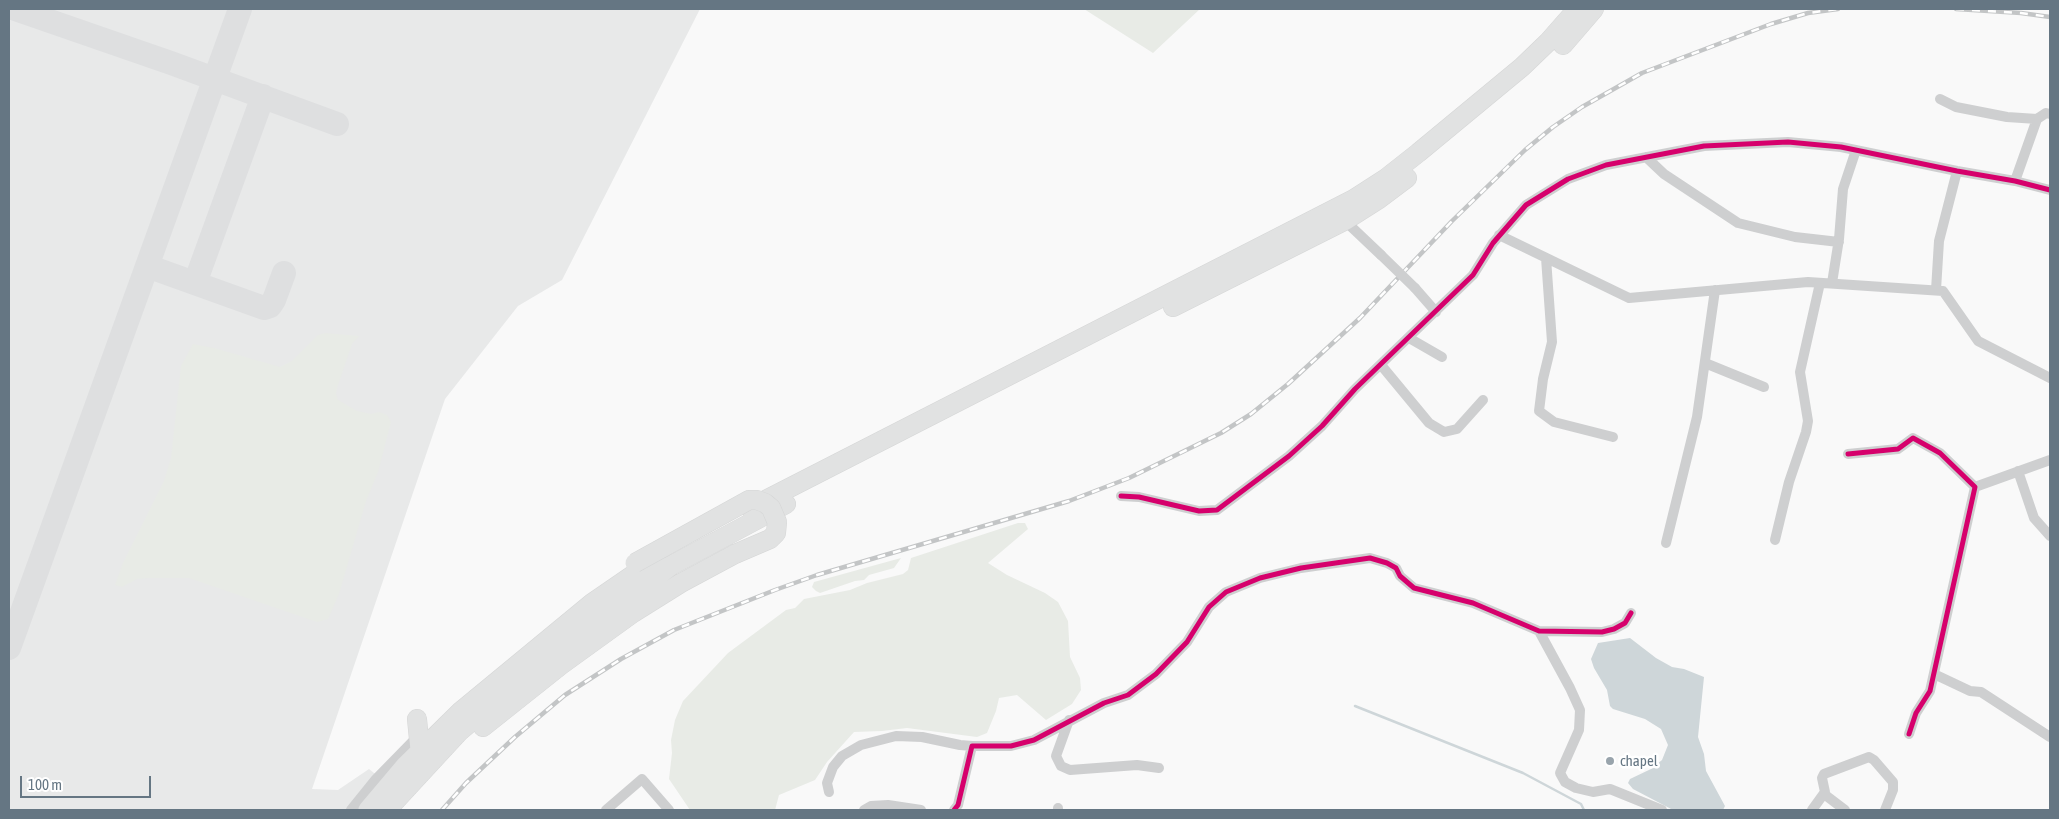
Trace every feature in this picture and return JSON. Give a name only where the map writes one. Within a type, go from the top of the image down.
[{"type":"highway","points":[[387,810],[440,752],[492,703],[546,658],[672,565],[1337,216],[1462,117],[1528,61],[1548,42],[1577,9]]},
{"type":"highway","points":[[419,734],[461,711],[592,603],[643,567],[695,536],[1337,216],[1380,199],[1488,112],[1560,48],[1594,9]]},
{"type":"highway","points":[[368,810],[419,734],[484,676],[594,591],[635,563],[749,500],[762,501],[770,508],[778,524],[776,533],[770,539],[735,554],[681,583],[633,613],[561,665],[463,742],[440,752]]},
{"type":"street","points":[[1940,100],[1956,107],[2007,117],[2037,119]]},
{"type":"street","points":[[2015,181],[2037,119],[2046,113],[2050,114]]},
{"type":"street","points":[[1121,496],[1139,497],[1199,511],[1217,510],[1289,456],[1322,426],[1355,389],[1473,276],[1492,243],[1526,205],[1568,179],[1606,165],[1704,146],[1788,142],[1856,150],[2015,181],[2050,190]]},
{"type":"street","points":[[1832,284],[1839,242],[1843,189],[1856,150]]},
{"type":"street","points":[[1646,157],[1664,174],[1738,223],[1795,237],[1839,242]]},
{"type":"street","points":[[1936,290],[1940,241],[1957,171]]},
{"type":"street","points":[[1337,216],[1415,288],[1436,312]]},
{"type":"street","points":[[1499,235],[1629,298],[1808,282],[1943,291],[1978,341],[2050,378]]},
{"type":"street","points":[[1546,258],[1552,342],[1543,379],[1539,411],[1554,422],[1613,437]]},
{"type":"street","points":[[1775,540],[1789,482],[1808,421],[1800,372],[1820,283]]},
{"type":"street","points":[[1666,544],[1697,417],[1715,290]]},
{"type":"street","points":[[1409,338],[1442,357]]},
{"type":"street","points":[[1705,364],[1764,387]]},
{"type":"street","points":[[1381,365],[1429,423],[1444,432],[1457,429],[1483,400]]},
{"type":"street","points":[[1848,454],[1898,449],[1913,438],[1940,453],[1975,487]]},
{"type":"street","points":[[1975,487],[2050,460]]},
{"type":"street","points":[[2018,472],[2034,518],[2050,536]]},
{"type":"street","points":[[1909,734],[1916,713],[1930,690],[1975,487]]},
{"type":"street","points":[[829,792],[827,783],[833,767],[842,756],[861,745],[896,736],[922,737],[972,746],[1011,746],[1034,740],[1104,703],[1128,695],[1156,674],[1187,642],[1209,607],[1226,592],[1260,578],[1301,568],[1370,558],[1396,568],[1400,576],[1414,588],[1473,603],[1539,630],[1602,632],[1614,629],[1625,623],[1631,613]]},
{"type":"street","points":[[1539,630],[1580,710],[1579,730],[1560,773],[1565,782],[1576,788],[1593,792],[1610,789],[1662,810]]},
{"type":"street","points":[[1934,674],[1970,690],[1980,692],[2050,737]]},
{"type":"street","points":[[1069,720],[1056,756],[1061,766],[1070,770],[1137,765],[1159,768]]},
{"type":"street","points":[[351,810],[376,779],[419,734]]},
{"type":"street","points":[[954,810],[958,805],[972,746]]},
{"type":"street","points":[[1812,810],[1824,794],[1822,778],[1824,774],[1869,757],[1874,760],[1893,782],[1893,790],[1885,810]]},
{"type":"street","points":[[606,810],[642,779],[669,810]]},
{"type":"street","points":[[1824,794],[1845,810]]},
{"type":"street","points":[[864,810],[871,806],[888,805],[921,810]]},
{"type":"shaded area","points":[[9,9],[700,9],[562,280],[518,306],[445,399],[312,789],[338,790],[369,769],[379,777],[374,810],[9,810]]},
{"type":"shaded area","points":[[1084,9],[1200,9],[1153,53]]},
{"type":"shaded area","points":[[325,333],[359,336],[352,344],[338,385],[336,393],[338,400],[357,411],[371,414],[379,412],[387,415],[391,422],[378,472],[366,501],[339,594],[328,619],[317,622],[189,578],[137,579],[122,587],[115,585],[123,563],[164,481],[171,458],[181,366],[193,344],[214,348],[280,367],[292,361],[318,335]]},
{"type":"shaded area","points":[[1018,523],[1025,523],[1028,529],[988,563],[1007,575],[1045,593],[1058,602],[1068,621],[1070,657],[1080,678],[1081,690],[1072,704],[1046,720],[1017,695],[999,698],[987,733],[977,737],[907,728],[854,732],[827,762],[815,780],[779,795],[775,810],[690,810],[669,779],[672,753],[671,740],[675,720],[683,701],[728,653],[786,610],[795,608],[804,599],[850,590],[867,583],[903,574],[908,570],[911,558]]},
{"type":"shaded area","points":[[901,558],[894,568],[869,575],[864,580],[855,581],[820,593],[812,587],[814,582]]},
{"type":"shaded area","points":[[1630,638],[1656,658],[1672,667],[1684,669],[1704,677],[1698,737],[1704,754],[1706,771],[1725,806],[1723,810],[1673,810],[1633,789],[1628,783],[1630,779],[1651,769],[1662,760],[1668,745],[1661,729],[1645,719],[1613,709],[1610,706],[1607,690],[1594,668],[1591,659],[1598,643]]},
{"type":"waterway","points":[[1355,706],[1523,773],[1581,804],[1584,810]]},
{"type":"taxiway","points":[[15,9],[171,63],[337,124]]},
{"type":"taxiway","points":[[9,648],[240,9]]},
{"type":"taxiway","points":[[195,283],[263,96]]},
{"type":"taxiway","points":[[147,266],[264,308],[270,306],[274,300],[284,273]]},
{"type":"railway","points":[[442,810],[466,783],[515,737],[565,695],[621,659],[674,630],[817,575],[1069,501],[1129,478],[1221,433],[1251,414],[1288,384],[1360,318],[1452,221],[1525,150],[1582,107],[1642,73],[1771,24],[1808,13],[1838,9]]},
{"type":"railway","points":[[1956,9],[2021,13],[2050,17]]},
{"type":"cycle path","points":[[1121,496],[1139,497],[1199,511],[1217,510],[1289,456],[1322,426],[1355,389],[1473,275],[1493,243],[1526,205],[1568,179],[1606,165],[1704,146],[1788,142],[1841,147],[2015,181],[2050,190]]},
{"type":"cycle path","points":[[1848,454],[1898,449],[1913,438],[1940,453],[1975,487],[1930,691],[1916,713],[1909,734]]},
{"type":"cycle path","points":[[954,810],[958,805],[972,746],[1011,746],[1034,740],[1104,703],[1128,695],[1156,674],[1187,642],[1209,607],[1226,592],[1260,578],[1301,568],[1370,558],[1396,568],[1400,576],[1414,588],[1473,603],[1539,631],[1602,632],[1614,629],[1625,623],[1631,613]]},
{"type":"place","name":"chapel","points":[[1610,761]]}]
